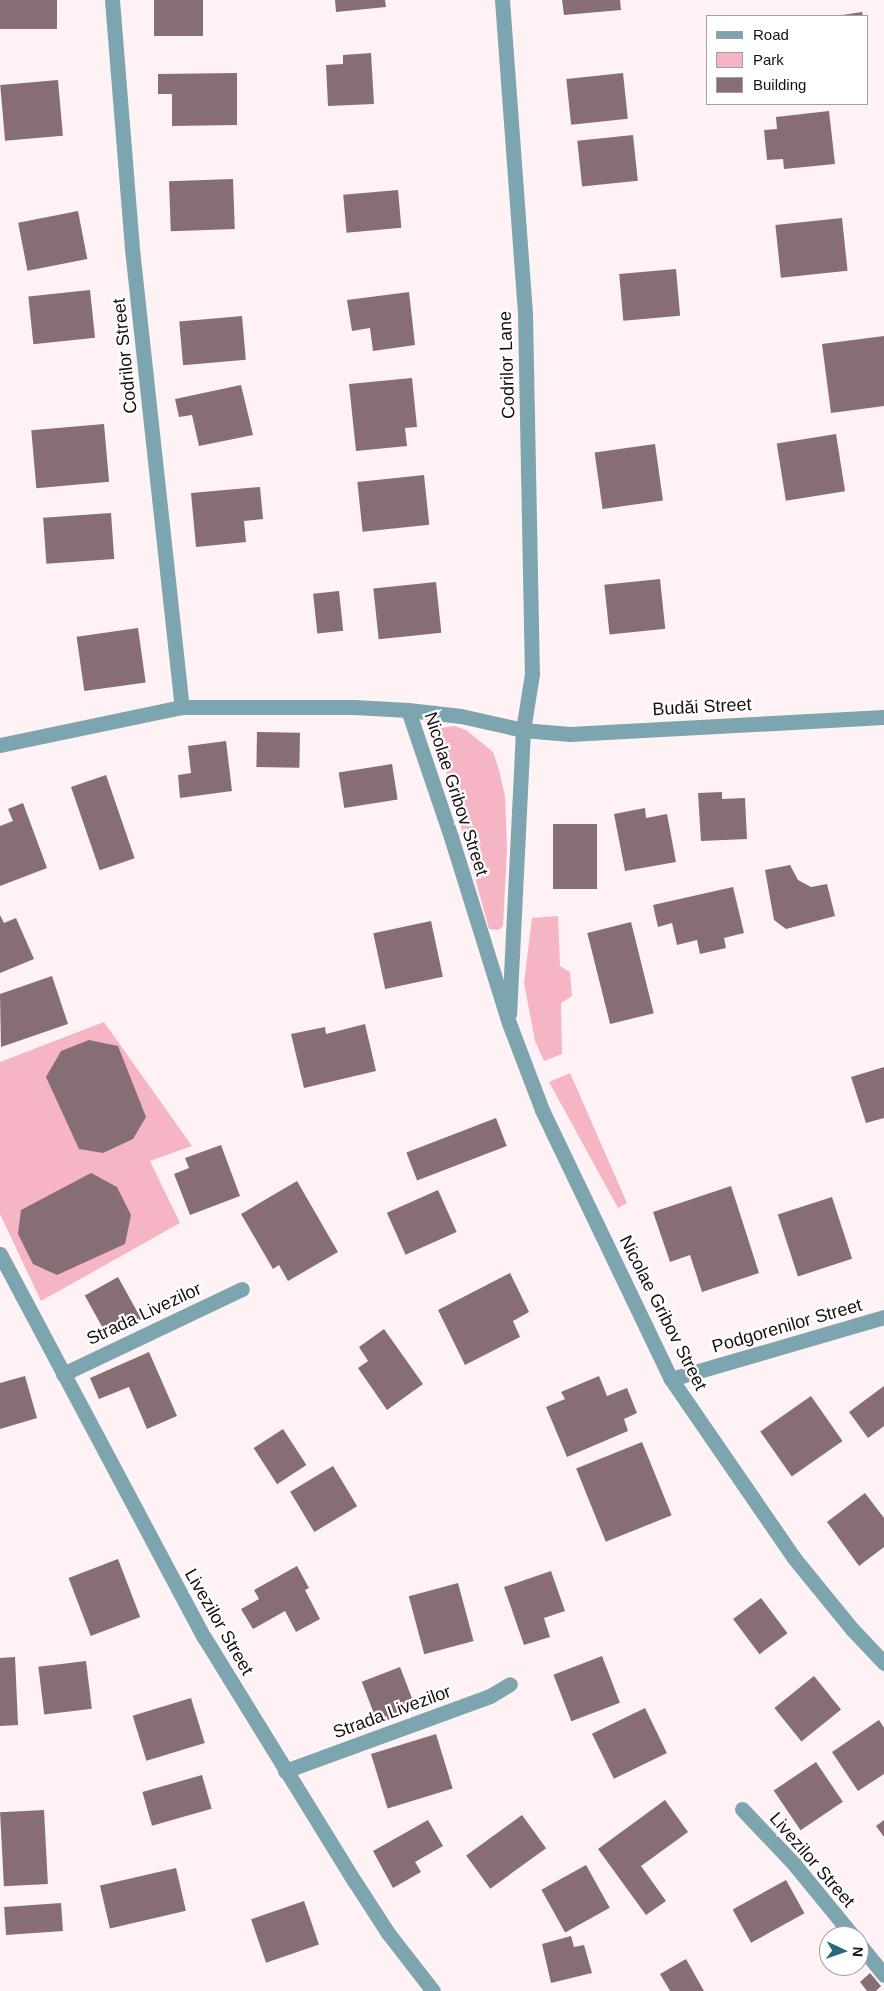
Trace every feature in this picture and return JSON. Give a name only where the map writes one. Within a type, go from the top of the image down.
[{"type":"street","name":"Codrilor Street","points":[[112,0],[132,249],[182,707]]},
{"type":"street","name":"Codrilor Lane","points":[[502,0],[526,332],[532,674],[523,730]]},
{"type":"street","points":[[0,745],[182,707],[354,707],[408,710]]},
{"type":"street","name":"Nicolae Gribov Street","points":[[509,1023],[523,730],[461,716],[408,710],[451,837],[509,1023],[542,1110],[671,1379],[794,1558],[852,1629],[884,1663]]},
{"type":"street","name":"Budăi Street","points":[[523,730],[570,734],[884,717]]},
{"type":"street","name":"Livezilor Street","points":[[0,1254],[204,1637],[388,1933],[433,1991]]},
{"type":"street","name":"Strada Livezilor","points":[[63,1374],[242,1289]]},
{"type":"street","name":"Podgorenilor Street","points":[[671,1379],[884,1317]]},
{"type":"street","name":"Strada Livezilor","points":[[285,1770],[490,1696],[510,1684]]},
{"type":"street","name":"Livezilor Street","points":[[742,1809],[794,1864],[845,1926]]},
{"type":"street","points":[[869,1956],[884,1975]]},
{"type":"green space","points":[[454,726],[466,730],[493,752],[505,796],[507,849],[503,926],[499,930],[489,929],[437,739],[441,728]]},
{"type":"green space","points":[[558,916],[560,966],[570,972],[572,996],[561,1003],[562,1054],[544,1061],[535,1041],[524,983],[532,918]]},
{"type":"green space","points":[[104,1022],[192,1146],[150,1161],[180,1223],[41,1301],[0,1214],[0,1062]]},
{"type":"green space","points":[[570,1073],[627,1203],[618,1208],[549,1082]]},
{"type":"building","points":[[0,0],[57,0],[57,29],[0,29]]},
{"type":"building","points":[[154,0],[203,0],[203,36],[154,36]]},
{"type":"building","points":[[335,0],[385,0],[386,7],[336,12]]},
{"type":"building","points":[[562,0],[620,0],[621,10],[564,15]]},
{"type":"building","points":[[862,12],[863,15],[842,15]]},
{"type":"building","points":[[371,53],[374,104],[328,106],[326,65],[343,64],[343,55]]},
{"type":"building","points":[[237,73],[237,125],[172,126],[172,94],[158,94],[158,74]]},
{"type":"building","points":[[623,73],[628,119],[571,125],[566,79]]},
{"type":"building","points":[[58,80],[63,136],[5,141],[0,85]]},
{"type":"building","points":[[829,111],[835,164],[784,169],[783,159],[767,160],[764,130],[777,129],[776,117]]},
{"type":"building","points":[[633,135],[638,181],[582,187],[577,141]]},
{"type":"building","points":[[233,179],[235,229],[171,231],[169,181]]},
{"type":"building","points":[[398,190],[401,228],[347,233],[343,195]]},
{"type":"building","points":[[78,211],[87,259],[27,271],[18,223]]},
{"type":"building","points":[[842,218],[848,271],[781,278],[775,225]]},
{"type":"building","points":[[676,269],[680,316],[623,321],[619,274]]},
{"type":"building","points":[[90,290],[95,338],[33,344],[28,296]]},
{"type":"building","points":[[409,292],[415,345],[373,351],[370,328],[352,331],[347,300]]},
{"type":"building","points":[[242,316],[246,360],[183,365],[179,321]]},
{"type":"building","points":[[884,336],[884,406],[831,413],[822,344]]},
{"type":"building","points":[[412,378],[417,427],[405,428],[407,446],[356,451],[349,384]]},
{"type":"building","points":[[241,385],[253,435],[199,446],[192,415],[179,417],[175,399]]},
{"type":"building","points":[[104,424],[109,482],[36,488],[31,430]]},
{"type":"building","points":[[836,434],[845,491],[786,501],[777,443]]},
{"type":"building","points":[[655,444],[663,500],[603,509],[595,452]]},
{"type":"building","points":[[424,475],[429,525],[363,532],[357,482]]},
{"type":"building","points":[[260,487],[263,519],[244,521],[246,542],[196,547],[191,493]]},
{"type":"building","points":[[111,513],[114,559],[46,564],[43,518]]},
{"type":"building","points":[[660,579],[665,629],[610,635],[604,585]]},
{"type":"building","points":[[436,582],[441,633],[379,639],[373,589]]},
{"type":"building","points":[[339,591],[343,631],[317,633],[313,594]]},
{"type":"building","points":[[138,628],[146,682],[84,691],[77,637]]},
{"type":"building","points":[[257,732],[300,733],[299,768],[256,767]]},
{"type":"building","points":[[226,741],[232,791],[180,798],[178,775],[191,773],[188,746]]},
{"type":"building","points":[[392,764],[398,800],[344,808],[339,772]]},
{"type":"building","points":[[106,775],[135,858],[100,870],[71,787]]},
{"type":"building","points":[[722,792],[722,799],[745,798],[747,839],[701,841],[698,793]]},
{"type":"building","points":[[23,803],[47,868],[0,886],[0,826],[13,821],[8,809]]},
{"type":"building","points":[[645,808],[646,818],[667,814],[676,862],[625,871],[614,814]]},
{"type":"building","points":[[553,824],[597,824],[597,889],[553,889]]},
{"type":"building","points":[[790,865],[798,880],[811,887],[827,884],[835,916],[786,929],[774,920],[765,870]]},
{"type":"building","points":[[733,887],[744,933],[724,938],[726,948],[700,954],[697,940],[677,945],[672,923],[658,927],[653,905]]},
{"type":"building","points":[[0,915],[4,923],[16,918],[34,959],[0,973]]},
{"type":"building","points":[[431,921],[443,977],[385,989],[373,933]]},
{"type":"building","points":[[631,922],[654,1013],[610,1024],[587,933]]},
{"type":"building","points":[[52,976],[68,1024],[1,1047],[0,994]]},
{"type":"building","points":[[365,1024],[376,1071],[304,1088],[291,1034],[325,1027],[326,1034]]},
{"type":"building","points":[[89,1040],[118,1046],[146,1117],[133,1139],[103,1153],[79,1149],[46,1077],[61,1051]]},
{"type":"building","points":[[884,1067],[884,1118],[866,1123],[851,1077]]},
{"type":"building","points":[[496,1118],[507,1146],[417,1180],[406,1152]]},
{"type":"building","points":[[221,1145],[240,1196],[190,1215],[174,1174],[189,1168],[185,1158]]},
{"type":"building","points":[[91,1173],[117,1187],[131,1215],[125,1244],[57,1275],[33,1264],[18,1234],[21,1210]]},
{"type":"building","points":[[297,1181],[338,1252],[288,1281],[279,1265],[273,1269],[241,1214]]},
{"type":"building","points":[[731,1186],[759,1273],[702,1292],[690,1255],[670,1262],[653,1212]]},
{"type":"building","points":[[438,1190],[457,1232],[406,1255],[387,1213]]},
{"type":"building","points":[[832,1197],[852,1259],[798,1276],[778,1215]]},
{"type":"building","points":[[510,1273],[529,1312],[513,1321],[520,1337],[465,1365],[438,1310]]},
{"type":"building","points":[[118,1277],[141,1319],[108,1337],[85,1295]]},
{"type":"building","points":[[384,1329],[423,1384],[387,1410],[358,1368],[368,1361],[359,1347]]},
{"type":"building","points":[[149,1352],[177,1416],[147,1429],[129,1387],[99,1399],[90,1378]]},
{"type":"building","points":[[25,1376],[37,1418],[0,1429],[0,1383]]},
{"type":"building","points":[[599,1376],[607,1396],[627,1388],[637,1413],[624,1419],[628,1431],[567,1457],[546,1407],[565,1399],[561,1392]]},
{"type":"building","points":[[884,1386],[884,1426],[868,1438],[849,1412]]},
{"type":"building","points":[[811,1396],[843,1441],[792,1477],[760,1432]]},
{"type":"building","points":[[283,1429],[306,1465],[277,1484],[254,1448]]},
{"type":"building","points":[[642,1442],[672,1515],[606,1542],[576,1469]]},
{"type":"building","points":[[333,1466],[357,1506],[314,1532],[290,1492]]},
{"type":"building","points":[[865,1493],[884,1518],[884,1547],[859,1566],[827,1522]]},
{"type":"building","points":[[118,1559],[140,1617],[91,1636],[69,1578]]},
{"type":"building","points":[[297,1566],[309,1588],[305,1590],[320,1619],[296,1632],[285,1611],[253,1629],[241,1609],[259,1599],[254,1590]]},
{"type":"building","points":[[551,1571],[565,1611],[544,1618],[550,1637],[524,1645],[504,1587]]},
{"type":"building","points":[[458,1583],[474,1641],[424,1654],[409,1596]]},
{"type":"building","points":[[761,1598],[787,1633],[760,1654],[733,1619]]},
{"type":"building","points":[[602,1656],[620,1703],[571,1721],[553,1675]]},
{"type":"building","points":[[15,1657],[18,1725],[0,1726],[0,1658]]},
{"type":"building","points":[[86,1661],[92,1709],[44,1714],[38,1667]]},
{"type":"building","points":[[400,1667],[416,1709],[378,1724],[362,1682]]},
{"type":"building","points":[[814,1676],[841,1709],[801,1742],[774,1708]]},
{"type":"building","points":[[191,1698],[205,1743],[146,1761],[133,1716]]},
{"type":"building","points":[[645,1708],[667,1753],[614,1779],[592,1734]]},
{"type":"building","points":[[879,1720],[884,1728],[884,1774],[858,1791],[832,1752]]},
{"type":"building","points":[[436,1734],[453,1789],[388,1808],[371,1754]]},
{"type":"building","points":[[816,1762],[843,1802],[801,1830],[774,1791]]},
{"type":"building","points":[[202,1775],[212,1809],[152,1826],[142,1792]]},
{"type":"building","points":[[665,1800],[688,1832],[641,1866],[666,1901],[646,1915],[598,1849]]},
{"type":"building","points":[[44,1810],[48,1884],[4,1886],[0,1812]]},
{"type":"building","points":[[522,1815],[546,1848],[490,1889],[466,1856]]},
{"type":"building","points":[[428,1820],[443,1846],[415,1862],[421,1872],[393,1888],[373,1851]]},
{"type":"building","points":[[884,1820],[884,1837],[876,1826]]},
{"type":"building","points":[[586,1865],[610,1908],[565,1933],[541,1890]]},
{"type":"building","points":[[176,1868],[186,1911],[110,1928],[100,1886]]},
{"type":"building","points":[[786,1880],[804,1913],[751,1943],[733,1910]]},
{"type":"building","points":[[304,1901],[319,1944],[266,1963],[251,1919]]},
{"type":"building","points":[[61,1903],[63,1931],[6,1935],[4,1907]]},
{"type":"building","points":[[571,1936],[574,1947],[584,1945],[592,1973],[551,1983],[542,1944]]},
{"type":"building","points":[[686,1959],[704,1991],[670,1991],[660,1974]]},
{"type":"building","points":[[869,1974],[881,1986],[876,1991],[867,1991],[860,1982],[869,1976]]}]
